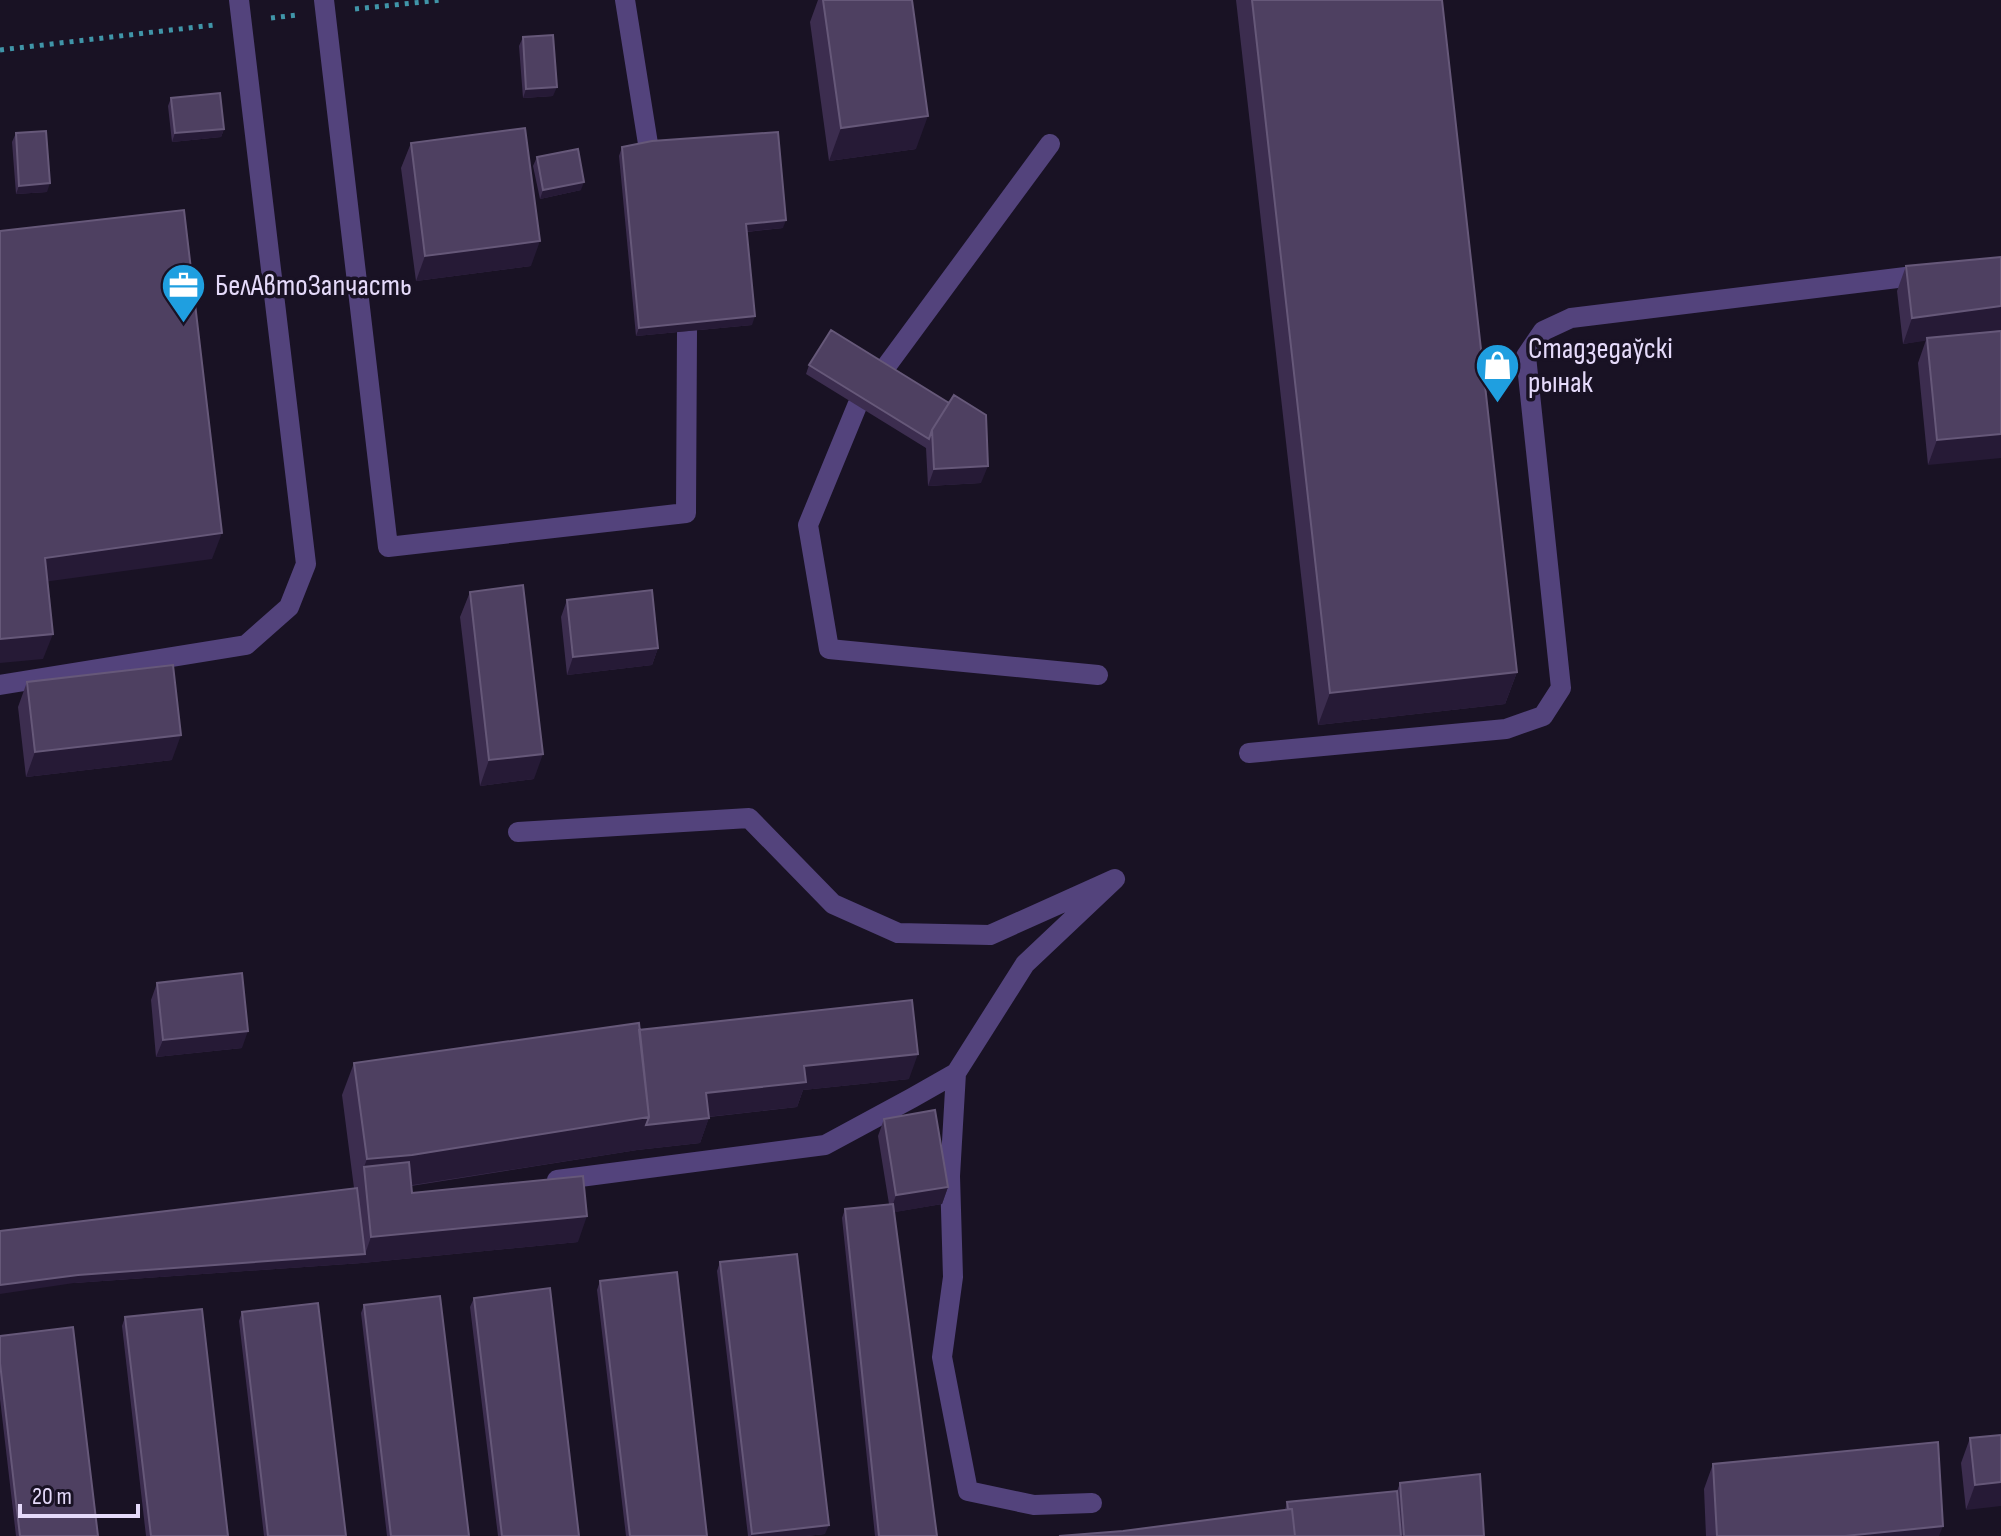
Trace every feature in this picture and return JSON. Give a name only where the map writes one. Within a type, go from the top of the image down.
[{"type":"lane","points":[[0,685],[246,645],[289,607],[306,564],[239,0]]},
{"type":"lane","points":[[324,0],[388,547],[686,513],[687,331]]},
{"type":"lane","points":[[625,0],[649,150]]},
{"type":"lane","points":[[1050,144],[857,406],[808,525],[829,649],[1098,675]]},
{"type":"lane","points":[[1249,753],[1506,729],[1543,716],[1561,688],[1526,356],[1543,331],[1571,318],[1955,271]]},
{"type":"lane","points":[[518,832],[749,818],[833,904],[898,933],[990,935],[1115,879],[1025,964],[956,1073],[825,1145],[533,1183]]},
{"type":"lane","points":[[956,1073],[950,1176],[953,1277],[942,1357],[968,1491],[1034,1505],[1092,1503]]},
{"type":"building","points":[[823,0],[912,0],[928,116],[841,128]]},
{"type":"building","points":[[1252,0],[1442,0],[1517,672],[1330,693]]},
{"type":"building","points":[[553,35],[557,87],[526,89],[523,37]]},
{"type":"building","points":[[220,93],[224,129],[175,133],[171,98]]},
{"type":"building","points":[[525,128],[540,241],[425,256],[411,143]]},
{"type":"building","points":[[46,131],[50,183],[19,186],[16,133]]},
{"type":"building","points":[[778,132],[786,220],[746,224],[755,316],[639,328],[622,147],[652,141]]},
{"type":"building","points":[[578,149],[584,182],[543,190],[537,157]]},
{"type":"building","points":[[184,210],[222,533],[45,558],[53,634],[0,639],[0,231]]},
{"type":"building","points":[[2001,257],[2001,306],[1912,318],[1906,266]]},
{"type":"building","points":[[831,330],[949,403],[929,439],[809,365]]},
{"type":"building","points":[[2001,331],[2001,434],[1937,440],[1927,338]]},
{"type":"building","points":[[954,395],[986,415],[988,466],[934,469],[932,430]]},
{"type":"building","points":[[523,585],[543,754],[489,760],[470,592]]},
{"type":"building","points":[[652,590],[658,648],[573,657],[567,600]]},
{"type":"building","points":[[173,665],[181,735],[35,752],[27,682]]},
{"type":"building","points":[[242,973],[248,1031],[163,1040],[157,983]]},
{"type":"building","points":[[912,1000],[918,1054],[804,1066],[806,1082],[706,1093],[709,1118],[646,1125],[649,1117],[639,1030]]},
{"type":"building","points":[[639,1023],[649,1117],[412,1155],[367,1159],[354,1063]]},
{"type":"building","points":[[935,1110],[948,1187],[896,1195],[884,1119]]},
{"type":"building","points":[[409,1162],[412,1193],[583,1176],[587,1216],[371,1237],[364,1167]]},
{"type":"building","points":[[357,1188],[365,1254],[78,1275],[0,1285],[0,1231]]},
{"type":"building","points":[[893,1204],[937,1536],[879,1536],[845,1209]]},
{"type":"building","points":[[797,1254],[829,1525],[752,1534],[720,1262]]},
{"type":"building","points":[[677,1272],[707,1536],[630,1536],[600,1281]]},
{"type":"building","points":[[550,1288],[579,1536],[502,1536],[474,1298]]},
{"type":"building","points":[[440,1296],[469,1536],[391,1536],[364,1305]]},
{"type":"building","points":[[318,1303],[346,1536],[268,1536],[242,1312]]},
{"type":"building","points":[[202,1309],[228,1536],[151,1536],[125,1317]]},
{"type":"building","points":[[73,1327],[98,1536],[20,1536],[0,1363],[0,1336]]},
{"type":"building","points":[[2001,1435],[2001,1482],[1975,1485],[1970,1438]]},
{"type":"building","points":[[1938,1442],[1943,1526],[1845,1536],[1717,1536],[1713,1464]]},
{"type":"building","points":[[1480,1474],[1484,1536],[1404,1536],[1400,1483]]},
{"type":"building","points":[[1397,1491],[1401,1536],[1295,1536],[1292,1509],[1288,1509],[1287,1502]]},
{"type":"building","points":[[1292,1509],[1295,1536],[1059,1536],[1123,1531]]},
{"type":"place","name":"БелАвтоЗапчасть","points":[[184,325]]},
{"type":"place","name":"Стадзедаўскі рынак","points":[[1497,405]]}]
